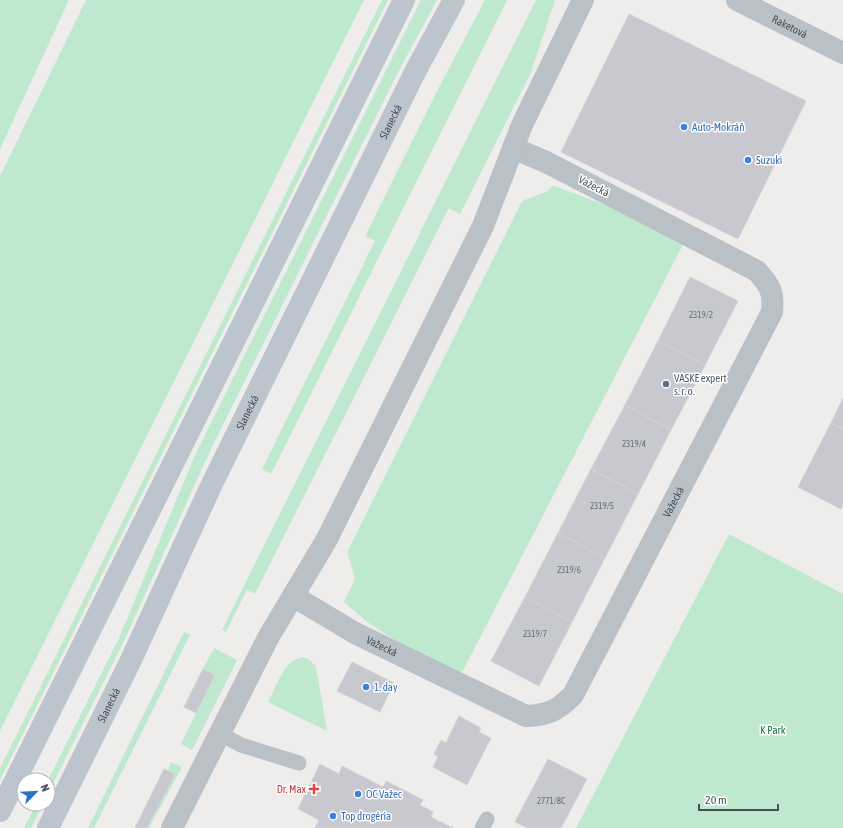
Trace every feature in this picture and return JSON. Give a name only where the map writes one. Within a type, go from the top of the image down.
[{"type":"main road","points":[[0,812],[404,0]]},
{"type":"main road","name":"Slanecká","points":[[48,828],[131,660],[214,479],[415,72],[454,0]]},
{"type":"street","points":[[172,828],[268,638],[327,539],[483,226],[522,125],[583,0]]},
{"type":"street","name":"Raketová","points":[[736,0],[843,53]]},
{"type":"street","name":"Važecká","points":[[293,596],[354,633],[526,716],[543,715],[560,708],[573,695],[772,312],[773,298],[769,284],[757,271],[546,162],[513,148]]},
{"type":"lane","points":[[220,734],[241,745],[299,763]]},
{"type":"green space","points":[[0,0],[69,0],[0,149]]},
{"type":"green space","points":[[86,0],[364,0],[0,731],[0,176]]},
{"type":"green space","points":[[382,0],[388,0],[0,780],[0,768]]},
{"type":"green space","points":[[421,0],[437,0],[398,72],[211,449],[124,641],[56,778],[56,772],[52,772],[119,638],[195,455]]},
{"type":"green space","points":[[485,0],[507,0],[271,474],[262,469],[375,241],[365,236],[437,91]]},
{"type":"green space","points":[[536,0],[555,0],[531,72],[460,214],[449,208],[255,594],[247,590],[226,632],[222,630]]},
{"type":"green space","points":[[554,186],[688,235],[457,682],[366,621],[344,602],[355,578],[347,552],[522,201],[548,191]]},
{"type":"green space","name":"K Park","points":[[729,534],[843,594],[843,828],[576,828]]},
{"type":"green space","points":[[184,632],[190,635],[94,828],[88,828]]},
{"type":"green space","points":[[214,648],[237,660],[192,750],[181,744],[215,675],[203,669]]},
{"type":"green space","points":[[303,657],[310,660],[316,667],[327,731],[268,702],[286,668],[296,659]]},
{"type":"green space","points":[[171,762],[182,767],[149,828],[147,828],[175,774],[168,770]]},
{"type":"green space","points":[[32,812],[39,812],[31,828],[24,828]]},
{"type":"building","name":"Auto-Mokráň","points":[[629,14],[806,101],[738,239],[561,152]]},
{"type":"building","points":[[690,277],[738,301],[705,365],[658,341]]},
{"type":"building","points":[[658,341],[705,365],[671,430],[625,405]]},
{"type":"building","points":[[843,398],[843,429],[831,423]]},
{"type":"building","points":[[625,405],[671,430],[638,494],[591,469]]},
{"type":"building","points":[[831,423],[843,429],[843,505],[841,509],[798,487]]},
{"type":"building","points":[[591,469],[638,494],[605,558],[558,533]]},
{"type":"building","points":[[558,533],[605,558],[572,622],[525,597]]},
{"type":"building","points":[[525,597],[572,622],[539,686],[491,661]]},
{"type":"building","name":"1. day","points":[[352,662],[394,683],[380,712],[337,691]]},
{"type":"building","points":[[203,669],[215,675],[196,713],[184,707]]},
{"type":"building","points":[[459,716],[481,728],[479,732],[491,738],[467,785],[433,767],[438,757],[434,754],[441,740],[446,743]]},
{"type":"building","points":[[548,759],[587,779],[561,828],[527,828],[515,822]]},
{"type":"building","name":"OC Važec","points":[[320,764],[339,774],[342,766],[383,787],[386,781],[423,800],[420,805],[433,812],[431,817],[453,828],[315,828],[319,820],[298,809]]},
{"type":"building","points":[[164,769],[175,774],[147,828],[135,828]]},
{"type":"place","name":"Auto-Mokráň","points":[[684,127]]},
{"type":"place","name":"Suzuki","points":[[748,160]]},
{"type":"place","name":"VASKE expert s. r. o.","points":[[666,384]]},
{"type":"place","name":"1. day","points":[[366,687]]},
{"type":"place","name":"Dr. Max","points":[[314,789]]},
{"type":"place","name":"OC Važec","points":[[358,794]]},
{"type":"place","name":"Top drogéria","points":[[333,816]]}]
